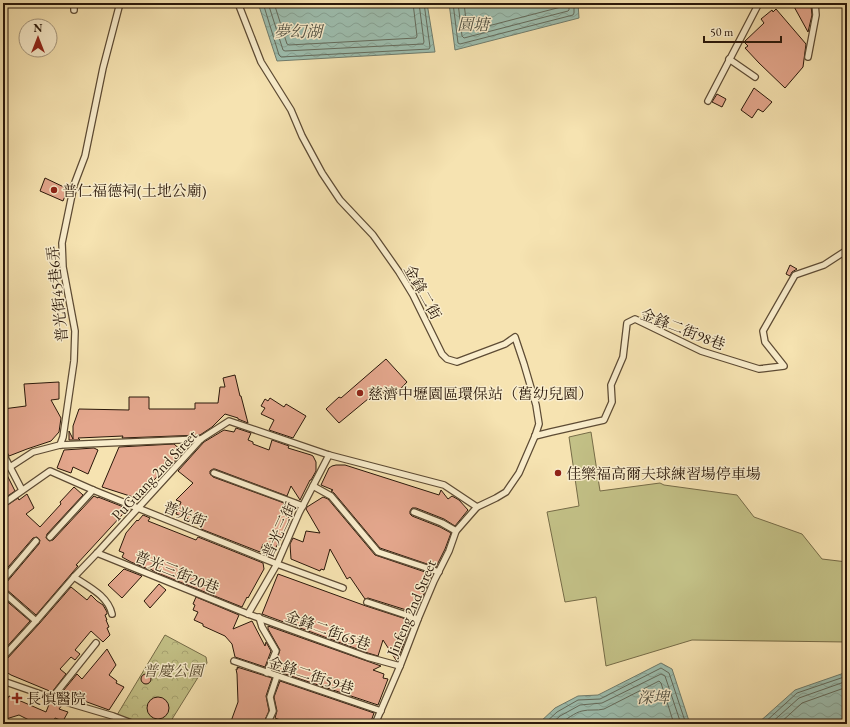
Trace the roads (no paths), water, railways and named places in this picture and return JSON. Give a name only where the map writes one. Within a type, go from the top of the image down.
[{"type":"lane","points":[[74,3],[74,10]]},
{"type":"lane","name":"普光街45巷6弄","points":[[60,445],[63,437],[74,361],[75,331],[63,268],[62,243],[74,185],[85,156],[103,68],[120,3]]},
{"type":"lane","name":"金鋒二街","points":[[238,3],[261,62],[291,110],[302,136],[322,173],[340,200],[373,235],[399,272],[413,295],[442,354],[448,359],[457,362],[505,344],[515,337],[536,405],[539,424],[519,474],[506,492],[477,507]]},
{"type":"lane","points":[[708,101],[758,5],[761,3]]},
{"type":"lane","points":[[808,57],[816,15],[815,3]]},
{"type":"lane","points":[[729,60],[755,78]]},
{"type":"lane","name":"金鋒二街98巷","points":[[535,436],[604,420],[612,402],[611,385],[623,357],[627,323],[634,320],[701,351],[716,356],[759,369],[784,366],[766,342],[763,331],[795,276],[824,265],[847,250]]},
{"type":"lane","name":"PuGuang 2nd Street","points":[[3,657],[74,577],[201,439],[229,421],[329,456],[444,485],[477,507]]},
{"type":"lane","points":[[10,466],[33,452],[60,445],[201,439]]},
{"type":"lane","points":[[3,454],[22,490]]},
{"type":"lane","name":"普光三街","points":[[248,614],[277,564],[303,506],[329,456]]},
{"type":"lane","name":"普光街","points":[[3,504],[50,471],[93,490],[277,564],[343,588]]},
{"type":"lane","points":[[214,473],[303,506]]},
{"type":"lane","points":[[313,486],[331,496],[378,552],[439,572]]},
{"type":"lane","points":[[50,537],[93,490]]},
{"type":"lane","name":"Jinfeng 2nd Street","points":[[375,724],[434,581],[449,551],[456,531],[477,507]]},
{"type":"lane","points":[[414,512],[442,523],[456,531]]},
{"type":"lane","points":[[3,580],[5,572],[36,541]]},
{"type":"lane","name":"普光三街20巷","points":[[97,553],[248,614]]},
{"type":"lane","points":[[74,577],[103,597],[110,607],[112,614]]},
{"type":"lane","points":[[3,592],[36,621]]},
{"type":"lane","points":[[366,602],[418,619]]},
{"type":"lane","name":"金鋒二街65巷","points":[[248,614],[367,657],[400,666]]},
{"type":"lane","points":[[259,618],[262,627],[276,651],[267,673]]},
{"type":"lane","points":[[52,698],[96,643]]},
{"type":"lane","name":"金鋒二街59巷","points":[[234,661],[381,711]]},
{"type":"lane","points":[[269,724],[273,711],[270,697],[276,676]]},
{"type":"lane","points":[[3,680],[52,698],[113,716],[134,724]]},
{"type":"water","name":"夢幻湖","points":[[258,3],[427,3],[435,52],[277,61]]},
{"type":"water","name":"園塘","points":[[449,3],[578,3],[579,18],[455,50]]},
{"type":"water","name":"深埤","points":[[661,663],[672,669],[690,724],[538,724],[555,708],[578,696],[598,695]]},
{"type":"water","points":[[847,672],[847,724],[757,724],[795,690]]},
{"type":"place","name":"普仁福德祠(土地公廟)","points":[[54,190]]},
{"type":"place","name":"慈濟中壢園區環保站（舊幼兒園）","points":[[360,393]]},
{"type":"place","name":"佳樂福高爾夫球練習場停車場","points":[[558,473]]},
{"type":"place","name":"長慎醫院","points":[[17,698]]},
{"type":"park label","name":"普慶公園","points":[[173,670]]}]
